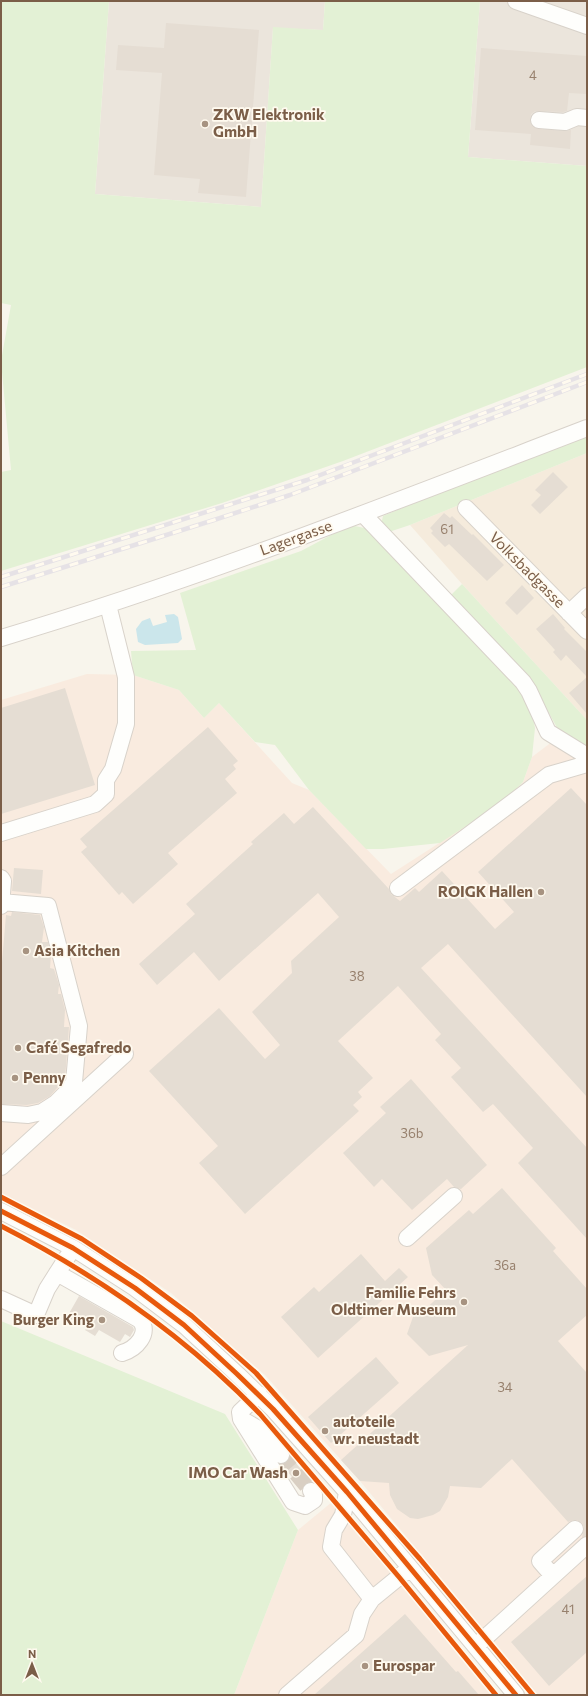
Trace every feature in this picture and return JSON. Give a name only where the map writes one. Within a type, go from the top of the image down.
[{"type":"street","points":[[516,1],[587,26]]},
{"type":"street","points":[[539,120],[565,122],[577,117],[587,118]]},
{"type":"street","name":"Lagergasse","points":[[1,638],[108,605],[363,514],[587,428]]},
{"type":"street","name":"Volksbadgasse","points":[[466,508],[587,631]]},
{"type":"street","points":[[363,514],[523,682],[529,691],[548,732],[587,756]]},
{"type":"street","points":[[570,613],[587,596]]},
{"type":"street","points":[[1,833],[95,804],[106,794],[106,780],[113,769],[126,724],[126,677],[108,605]]},
{"type":"street","points":[[398,888],[550,775],[587,764]]},
{"type":"street","points":[[1,878],[3,881],[1,906]]},
{"type":"street","points":[[1,902],[48,906],[79,1026],[74,1082],[69,1090],[56,1103],[42,1112],[28,1115],[1,1113]]},
{"type":"street","points":[[1,1167],[125,1054]]},
{"type":"street","points":[[407,1238],[454,1196]]},
{"type":"street","points":[[1,1211],[72,1248],[135,1288],[184,1325],[259,1394],[347,1492],[516,1695]]},
{"type":"street","points":[[1,1299],[36,1315],[47,1289],[72,1248]]},
{"type":"street","points":[[57,1273],[140,1320],[144,1328],[143,1336],[128,1352],[122,1353]]},
{"type":"street","points":[[259,1394],[240,1412],[241,1419],[293,1502],[305,1506],[314,1500],[314,1494],[311,1490]]},
{"type":"street","points":[[241,1419],[262,1431],[281,1455]]},
{"type":"street","points":[[347,1492],[343,1515],[334,1530],[331,1547],[372,1599]]},
{"type":"street","points":[[553,1576],[540,1561],[575,1529]]},
{"type":"street","points":[[476,1646],[587,1545]]},
{"type":"street","points":[[287,1695],[356,1635],[362,1614],[372,1599],[410,1568]]},
{"type":"shaded area","points":[[109,1],[325,1],[323,30],[273,28],[261,207],[95,194]]},
{"type":"shaded area","points":[[480,1],[587,1],[587,166],[468,157]]},
{"type":"shaded area","points":[[587,453],[587,720],[410,525]]},
{"type":"shaded area","points":[[87,674],[133,675],[179,690],[204,718],[219,703],[292,783],[309,790],[391,874],[503,802],[523,782],[532,757],[561,735],[587,746],[587,1695],[538,1695],[360,1481],[265,1375],[171,1293],[76,1230],[1,1193],[1,700]]},
{"type":"shaded area","points":[[332,1502],[468,1661],[495,1695],[234,1695],[298,1530]]},
{"type":"green space","points":[[1,1],[109,1],[95,194],[261,207],[273,27],[323,30],[325,1],[480,1],[468,157],[587,166],[587,367],[343,461],[222,503],[1,571],[1,472],[11,470],[1,361],[11,305],[1,303]]},
{"type":"green space","points":[[587,436],[587,453],[410,525],[386,533],[381,525],[383,516],[450,488]]},
{"type":"green space","points":[[350,525],[369,529],[440,606],[462,584],[587,720],[587,746],[561,735],[533,684],[531,707],[535,728],[532,757],[523,782],[503,802],[440,843],[383,849],[366,849],[309,790],[275,745],[255,742],[219,703],[204,718],[179,690],[133,675],[131,651],[196,650],[180,593],[301,551]]},
{"type":"green space","points":[[1,1321],[225,1414],[298,1530],[234,1695],[1,1695]]},
{"type":"water","points":[[174,614],[178,617],[182,639],[178,643],[145,645],[138,642],[136,629],[142,621],[150,618],[153,626],[167,622],[165,615]]},
{"type":"building","name":"ZKW Elektronik GmbH","points":[[166,23],[259,30],[246,197],[198,193],[200,179],[154,175],[162,73],[116,70],[118,45],[164,48]]},
{"type":"building","points":[[481,48],[587,56],[587,94],[569,93],[567,111],[535,111],[531,114],[530,119],[531,124],[538,129],[564,131],[571,130],[570,149],[530,145],[531,134],[475,130]]},
{"type":"building","points":[[553,472],[568,487],[540,514],[531,505],[541,495],[535,490]]},
{"type":"building","points":[[444,513],[450,518],[452,516],[472,535],[473,534],[504,565],[487,581],[449,544],[445,547],[431,533],[433,531],[430,528]]},
{"type":"building","points":[[522,585],[534,598],[517,615],[505,603]]},
{"type":"building","points":[[553,614],[565,628],[564,629],[587,652],[587,677],[566,655],[561,661],[553,652],[555,650],[536,629]]},
{"type":"building","points":[[587,677],[587,714],[569,693]]},
{"type":"building","points":[[65,688],[95,785],[1,814],[1,708]]},
{"type":"building","points":[[208,727],[238,761],[233,765],[236,769],[225,779],[237,793],[168,853],[178,864],[133,904],[122,892],[119,895],[81,852],[87,847],[80,839]]},
{"type":"building","points":[[571,788],[587,805],[587,1097],[448,944],[421,968],[587,1148],[587,1239],[518,1163],[533,1148],[493,1104],[483,1112],[451,1077],[461,1068],[435,1040],[441,1034],[398,986],[338,1041],[373,1078],[358,1092],[362,1097],[353,1105],[359,1111],[245,1214],[199,1163],[218,1146],[149,1071],[219,1008],[265,1059],[280,1045],[252,1012],[292,973],[291,961],[339,917],[318,893],[219,981],[194,952],[157,985],[139,964],[195,914],[186,904],[253,844],[251,842],[284,813],[294,824],[313,807],[389,889],[391,894],[400,901],[415,888],[419,892],[442,871],[495,929],[514,912],[478,872]]},
{"type":"building","points":[[14,868],[43,870],[41,894],[12,891]]},
{"type":"building","points":[[12,912],[40,915],[44,927],[42,942],[48,942],[51,955],[50,968],[54,969],[59,985],[58,994],[61,994],[65,1010],[64,1027],[69,1027],[65,1079],[50,1096],[38,1103],[27,1105],[1,1104],[1,974],[6,915],[11,916]]},
{"type":"building","points":[[411,1079],[487,1165],[461,1189],[454,1187],[447,1179],[412,1210],[382,1179],[374,1187],[343,1153],[386,1113],[380,1107]]},
{"type":"building","points":[[502,1188],[556,1248],[553,1251],[587,1289],[587,1315],[558,1341],[587,1373],[587,1536],[582,1537],[584,1527],[582,1523],[577,1520],[568,1522],[512,1459],[481,1488],[450,1486],[448,1497],[440,1511],[433,1515],[418,1519],[410,1518],[397,1509],[390,1495],[389,1483],[360,1481],[341,1460],[468,1345],[429,1356],[407,1334],[414,1314],[420,1314],[446,1290],[432,1275],[426,1248],[469,1210],[473,1214]]},
{"type":"building","points":[[361,1254],[385,1281],[399,1268],[408,1277],[318,1358],[281,1317],[314,1287],[319,1292]]},
{"type":"building","name":"Burger King","points":[[79,1296],[133,1327],[134,1330],[130,1337],[125,1334],[120,1342],[99,1330],[95,1336],[85,1330],[87,1328],[67,1317]]},
{"type":"building","points":[[376,1357],[399,1383],[331,1443],[308,1417]]},
{"type":"building","name":"IMO Car Wash","points":[[290,1456],[312,1482],[305,1484],[302,1489],[281,1464],[287,1462]]},
{"type":"building","points":[[587,1576],[587,1652],[549,1686],[511,1642]]},
{"type":"building","points":[[405,1614],[456,1672],[458,1671],[479,1695],[314,1695]]},
{"type":"tunnel","points":[[281,1455],[311,1491]]},
{"type":"railway","points":[[1,577],[307,480],[587,374]]},
{"type":"railway","points":[[1,587],[290,495],[587,382]]},
{"type":"cycle path","points":[[1,1197],[82,1239],[141,1278],[192,1316],[256,1373],[420,1559],[533,1695]]},
{"type":"cycle path","points":[[1,1211],[73,1248],[135,1288],[184,1325],[237,1374],[273,1409],[347,1492],[516,1695]]},
{"type":"cycle path","points":[[1,1226],[37,1245],[105,1286],[170,1333],[231,1386],[260,1414],[399,1577],[496,1695]]},
{"type":"place","name":"ZKW Elektronik GmbH","points":[[205,124]]},
{"type":"place","name":"ROIGK Hallen","points":[[541,892]]},
{"type":"place","name":"Asia Kitchen","points":[[26,951]]},
{"type":"place","name":"Café Segafredo","points":[[18,1048]]},
{"type":"place","name":"Penny","points":[[15,1078]]},
{"type":"place","name":"Familie Fehrs Oldtimer Museum","points":[[464,1302]]},
{"type":"place","name":"Burger King","points":[[102,1320]]},
{"type":"place","name":"autoteile wr. neustadt","points":[[325,1431]]},
{"type":"place","name":"IMO Car Wash","points":[[296,1473]]},
{"type":"place","name":"Eurospar","points":[[365,1666]]}]
